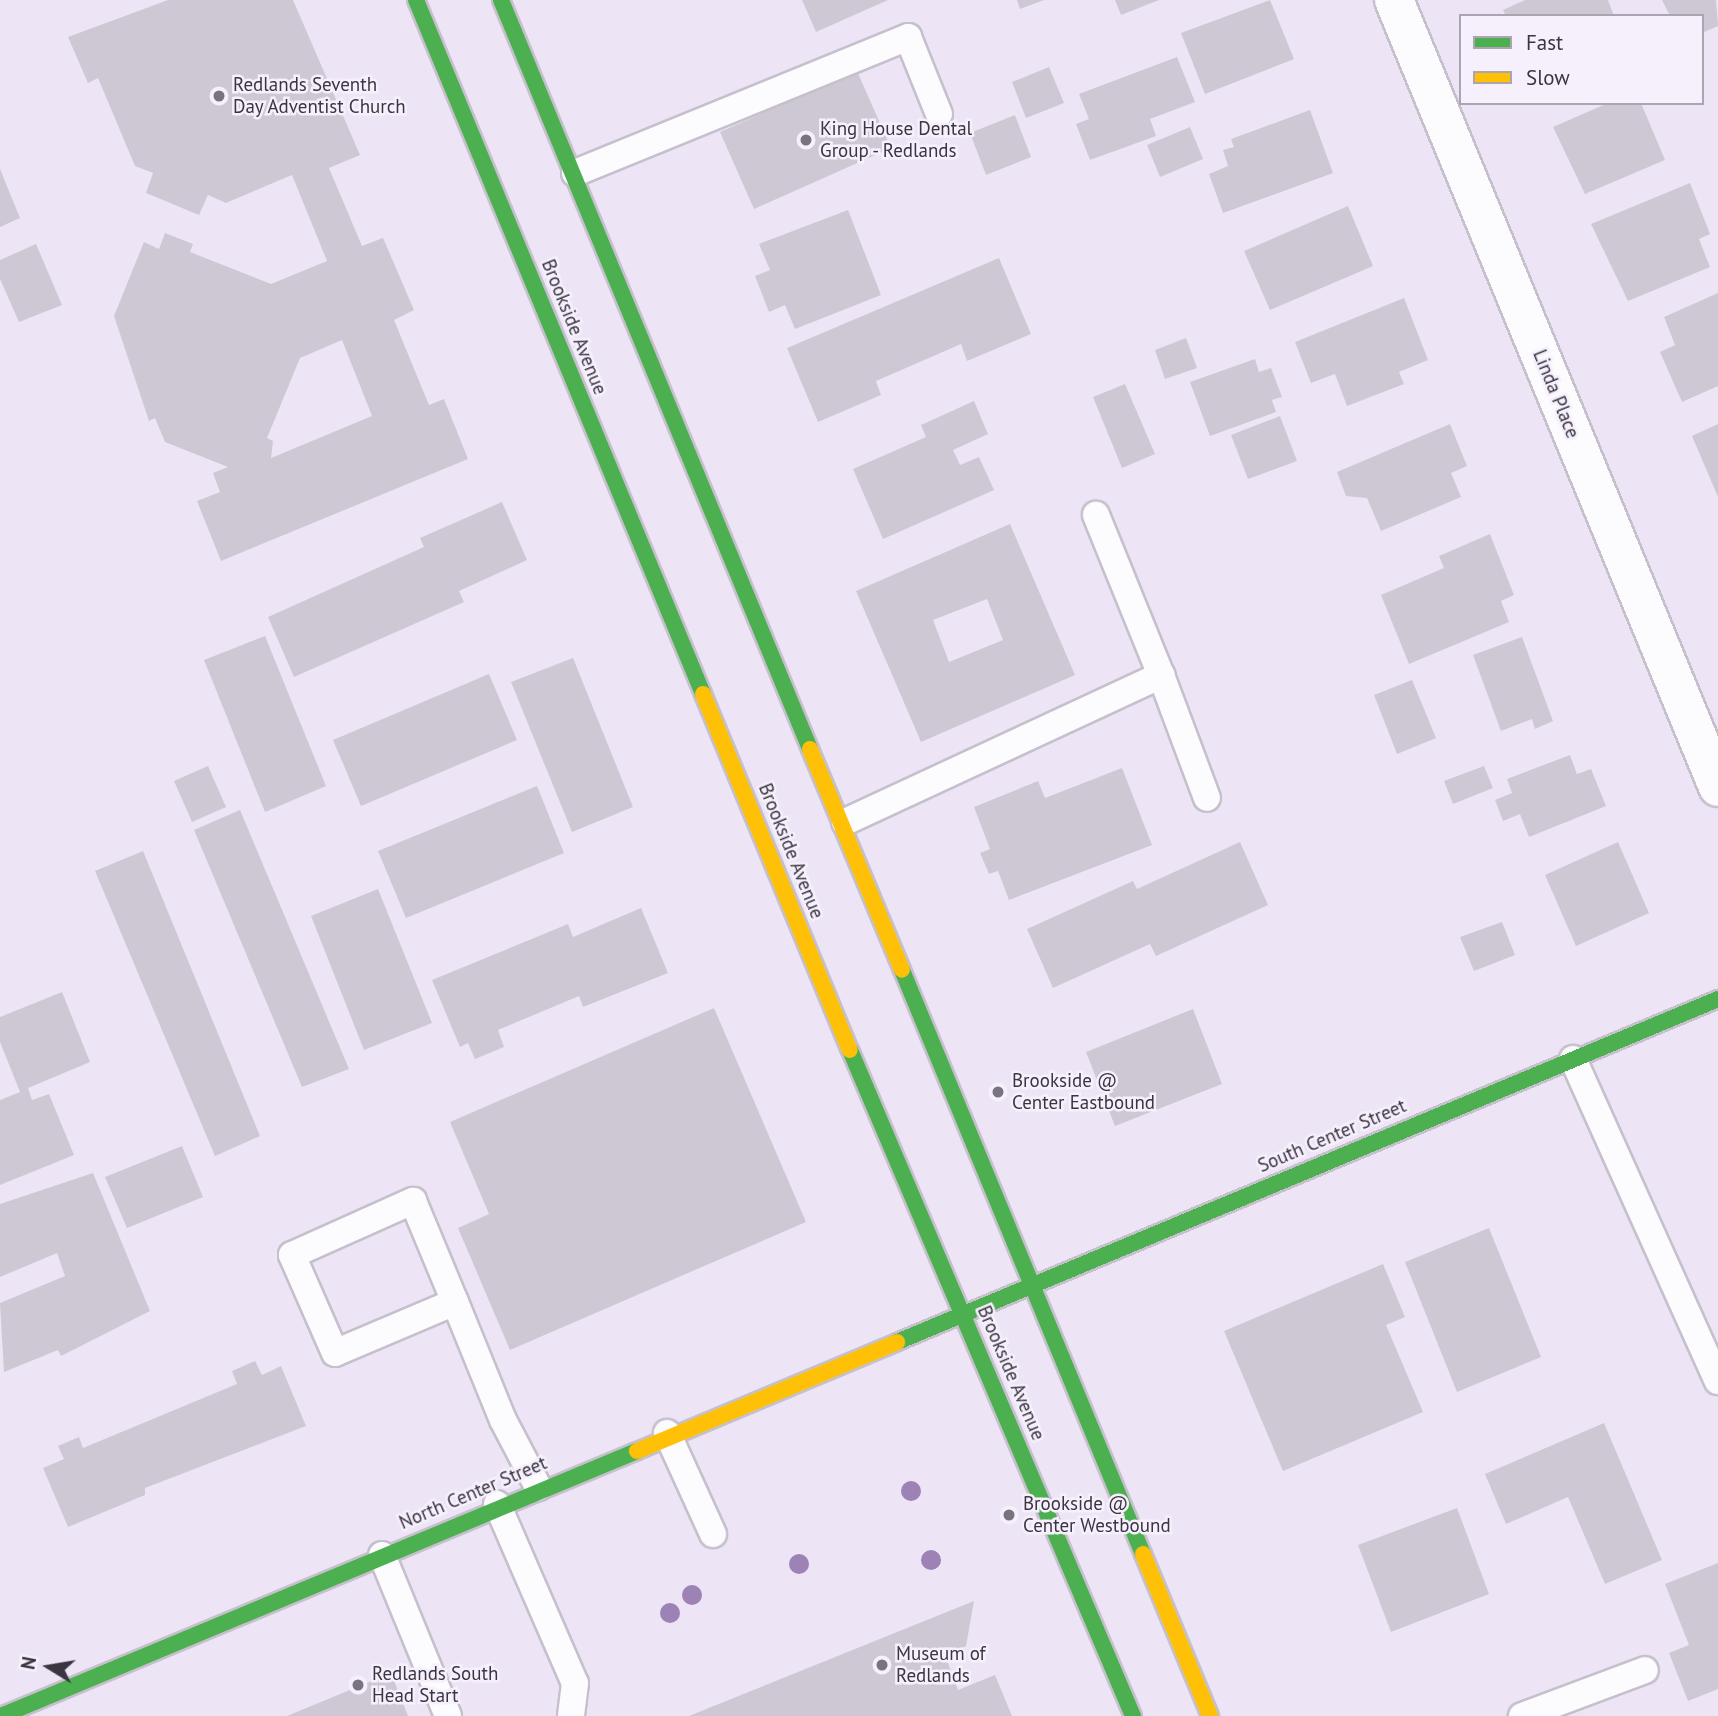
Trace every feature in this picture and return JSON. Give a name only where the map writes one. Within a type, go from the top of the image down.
[{"type":"main road","name":"Brookside Avenue","points":[[416,0],[1133,1716]]},
{"type":"main road","points":[[501,0],[845,822],[1210,1716]]},
{"type":"main road","name":"South Center Street","points":[[962,1312],[1718,999]]},
{"type":"main road","name":"North Center Street","points":[[4,1711],[962,1312]]},
{"type":"street","name":"Linda Place","points":[[1394,0],[1718,787]]},
{"type":"lane","points":[[575,173],[908,37],[939,114]]},
{"type":"lane","points":[[1096,515],[1207,797]]},
{"type":"lane","points":[[845,822],[1161,676]]},
{"type":"lane","points":[[1573,1059],[1718,1381]]},
{"type":"lane","points":[[455,1302],[335,1353],[292,1255],[413,1201],[538,1487]]},
{"type":"lane","points":[[667,1433],[713,1534]]},
{"type":"lane","points":[[497,1504],[575,1683],[571,1716]]},
{"type":"lane","points":[[382,1555],[448,1716]]},
{"type":"lane","points":[[1522,1716],[1645,1670]]},
{"type":"building","points":[[168,0],[293,0],[360,155],[329,168],[362,246],[383,238],[414,310],[394,320],[429,405],[444,399],[468,459],[221,561],[197,501],[220,492],[213,473],[228,467],[165,442],[155,418],[149,421],[114,316],[144,242],[159,249],[165,233],[193,244],[190,252],[271,284],[327,261],[292,175],[226,203],[208,195],[199,215],[146,193],[153,173],[135,166],[98,78],[88,83],[68,37]],"holes":[[[342,340],[372,416],[271,458],[273,441],[267,438],[300,358]]]},
{"type":"building","points":[[802,0],[888,0],[816,32]]},
{"type":"building","points":[[1017,0],[1044,0],[1020,9]]},
{"type":"building","points":[[1115,0],[1159,0],[1121,15]]},
{"type":"building","points":[[1270,0],[1294,59],[1205,94],[1181,33]]},
{"type":"building","points":[[1525,0],[1608,0],[1613,14],[1505,14],[1503,10]]},
{"type":"building","points":[[1662,0],[1716,0],[1718,26],[1704,32],[1704,14],[1669,14]]},
{"type":"building","points":[[1177,57],[1195,102],[1150,119],[1156,136],[1090,160],[1076,124],[1089,119],[1079,94]]},
{"type":"building","points":[[1049,67],[1064,103],[1026,118],[1012,82]]},
{"type":"building","name":"King House Dental Group - Redlands","points":[[857,71],[891,148],[754,209],[720,132]]},
{"type":"building","points":[[1603,105],[1642,105],[1665,160],[1585,194],[1553,127]]},
{"type":"building","points":[[1310,110],[1333,173],[1223,213],[1209,174],[1228,166],[1223,150],[1234,147],[1231,139]]},
{"type":"building","points":[[1015,115],[1031,157],[986,175],[970,133]]},
{"type":"building","points":[[1190,127],[1203,159],[1160,177],[1147,145]]},
{"type":"building","points":[[0,169],[20,218],[0,227]]},
{"type":"building","points":[[1690,183],[1710,234],[1699,239],[1710,267],[1628,301],[1591,224]]},
{"type":"building","points":[[1348,206],[1373,266],[1270,310],[1244,251]]},
{"type":"building","points":[[848,210],[881,295],[795,329],[785,305],[769,312],[755,276],[770,270],[759,244]]},
{"type":"building","points":[[36,244],[62,305],[19,322],[0,279],[0,260]]},
{"type":"building","points":[[999,258],[1031,334],[967,361],[961,344],[876,381],[881,395],[818,422],[787,348]]},
{"type":"building","points":[[1718,293],[1718,386],[1682,402],[1660,352],[1675,345],[1664,317]]},
{"type":"building","points":[[1404,298],[1428,360],[1399,372],[1404,384],[1347,406],[1335,374],[1311,383],[1295,342]]},
{"type":"building","points":[[1186,338],[1197,368],[1165,379],[1155,350]]},
{"type":"building","points":[[1255,359],[1259,372],[1271,368],[1282,397],[1272,400],[1276,412],[1210,436],[1190,382]]},
{"type":"building","points":[[1125,384],[1155,454],[1122,468],[1093,397]]},
{"type":"building","points":[[974,401],[988,434],[953,450],[960,465],[979,457],[994,490],[883,539],[853,469],[926,437],[921,425]]},
{"type":"building","points":[[1280,416],[1297,461],[1248,479],[1231,435]]},
{"type":"building","points":[[1450,424],[1467,466],[1451,473],[1461,497],[1381,531],[1367,498],[1346,496],[1337,472]]},
{"type":"building","points":[[1718,424],[1718,497],[1692,436]]},
{"type":"building","points":[[502,502],[527,560],[459,591],[464,602],[294,677],[268,617],[424,547],[420,538]]},
{"type":"building","points":[[1010,524],[1075,675],[921,742],[856,591]],"holes":[[[987,599],[1003,640],[949,662],[933,620]]]},
{"type":"building","points":[[1490,534],[1514,595],[1501,601],[1509,622],[1409,664],[1381,595],[1444,568],[1439,556]]},
{"type":"building","points":[[265,636],[326,786],[265,812],[204,660]]},
{"type":"building","points":[[1522,637],[1553,721],[1535,729],[1532,719],[1501,731],[1473,655]]},
{"type":"building","points":[[573,658],[633,807],[572,832],[511,682]]},
{"type":"building","points":[[489,674],[517,740],[361,806],[333,740]]},
{"type":"building","points":[[1412,680],[1436,738],[1397,754],[1374,695]]},
{"type":"building","points":[[1570,755],[1577,774],[1591,769],[1606,806],[1529,837],[1520,814],[1503,821],[1495,800],[1512,793],[1507,779]]},
{"type":"building","points":[[208,766],[226,807],[192,822],[174,781]]},
{"type":"building","points":[[1484,766],[1493,788],[1453,804],[1444,781]]},
{"type":"building","points":[[1122,768],[1152,845],[1009,900],[998,871],[989,874],[980,853],[990,849],[974,807],[1038,781],[1045,798]]},
{"type":"building","points":[[537,786],[564,853],[406,918],[378,851]]},
{"type":"building","points":[[240,810],[349,1069],[302,1087],[194,830]]},
{"type":"building","points":[[1240,842],[1268,905],[1156,956],[1150,944],[1053,988],[1027,929],[1133,881],[1137,889]]},
{"type":"building","points":[[1618,842],[1649,913],[1576,946],[1545,875]]},
{"type":"building","points":[[143,851],[260,1136],[215,1156],[95,871]]},
{"type":"building","points":[[378,889],[432,1023],[364,1050],[311,916]]},
{"type":"building","points":[[641,908],[668,973],[583,1007],[579,996],[498,1030],[504,1047],[475,1059],[468,1043],[460,1047],[432,980],[568,924],[573,937]]},
{"type":"building","points":[[1502,922],[1515,955],[1474,971],[1460,937]]},
{"type":"building","points":[[62,992],[90,1062],[28,1088],[32,1100],[49,1094],[74,1155],[0,1185],[0,1100],[20,1092],[0,1042],[0,1017]]},
{"type":"building","points":[[714,1008],[806,1222],[510,1350],[458,1228],[489,1214],[450,1122]]},
{"type":"building","points":[[1193,1009],[1222,1084],[1115,1126],[1086,1052]]},
{"type":"building","points":[[182,1146],[203,1197],[127,1228],[105,1177]]},
{"type":"building","points":[[93,1173],[150,1311],[61,1356],[58,1350],[4,1372],[0,1303],[65,1276],[57,1253],[0,1277],[0,1204]]},
{"type":"building","points":[[1489,1228],[1541,1357],[1457,1392],[1405,1262]]},
{"type":"building","points":[[1383,1264],[1405,1317],[1386,1325],[1423,1412],[1283,1471],[1224,1331]]},
{"type":"building","points":[[255,1361],[262,1375],[281,1366],[306,1426],[145,1488],[145,1495],[68,1527],[43,1468],[64,1459],[58,1446],[79,1437],[83,1448],[237,1384],[232,1371]]},
{"type":"building","points":[[1604,1423],[1662,1560],[1605,1584],[1568,1497],[1506,1524],[1485,1474]]},
{"type":"building","points":[[1457,1508],[1489,1594],[1391,1632],[1358,1545]]},
{"type":"building","points":[[1718,1563],[1718,1689],[1688,1701],[1669,1653],[1689,1645],[1665,1584]]},
{"type":"building","name":"Museum of Redlands","points":[[974,1601],[966,1646],[945,1655],[958,1690],[995,1675],[1012,1716],[689,1716]]},
{"type":"building","points":[[391,1673],[408,1716],[287,1716]]},
{"type":"traffic: fast","points":[[416,0],[703,694]]},
{"type":"traffic: fast","points":[[501,0],[810,749]]},
{"type":"traffic: fast","points":[[902,970],[1143,1554]]},
{"type":"traffic: fast","points":[[897,1342],[1718,999]]},
{"type":"traffic: fast","points":[[850,1050],[1133,1716]]},
{"type":"traffic: fast","points":[[1,1716],[637,1451]]},
{"type":"traffic: slow","points":[[703,694],[850,1050]]},
{"type":"traffic: slow","points":[[810,749],[902,970]]},
{"type":"traffic: slow","points":[[637,1451],[897,1342]]},
{"type":"traffic: slow","points":[[1143,1554],[1210,1716]]},
{"type":"place","name":"Redlands Seventh Day Adventist Church","points":[[219,96]]},
{"type":"place","name":"King House Dental Group - Redlands","points":[[806,140]]},
{"type":"place","name":"Brookside @ Center Eastbound","points":[[998,1092]]},
{"type":"place","name":"Brookside @ Center Westbound","points":[[1009,1515]]},
{"type":"place","name":"Museum of Redlands","points":[[882,1665]]},
{"type":"place","name":"Redlands South Head Start","points":[[358,1685]]}]
